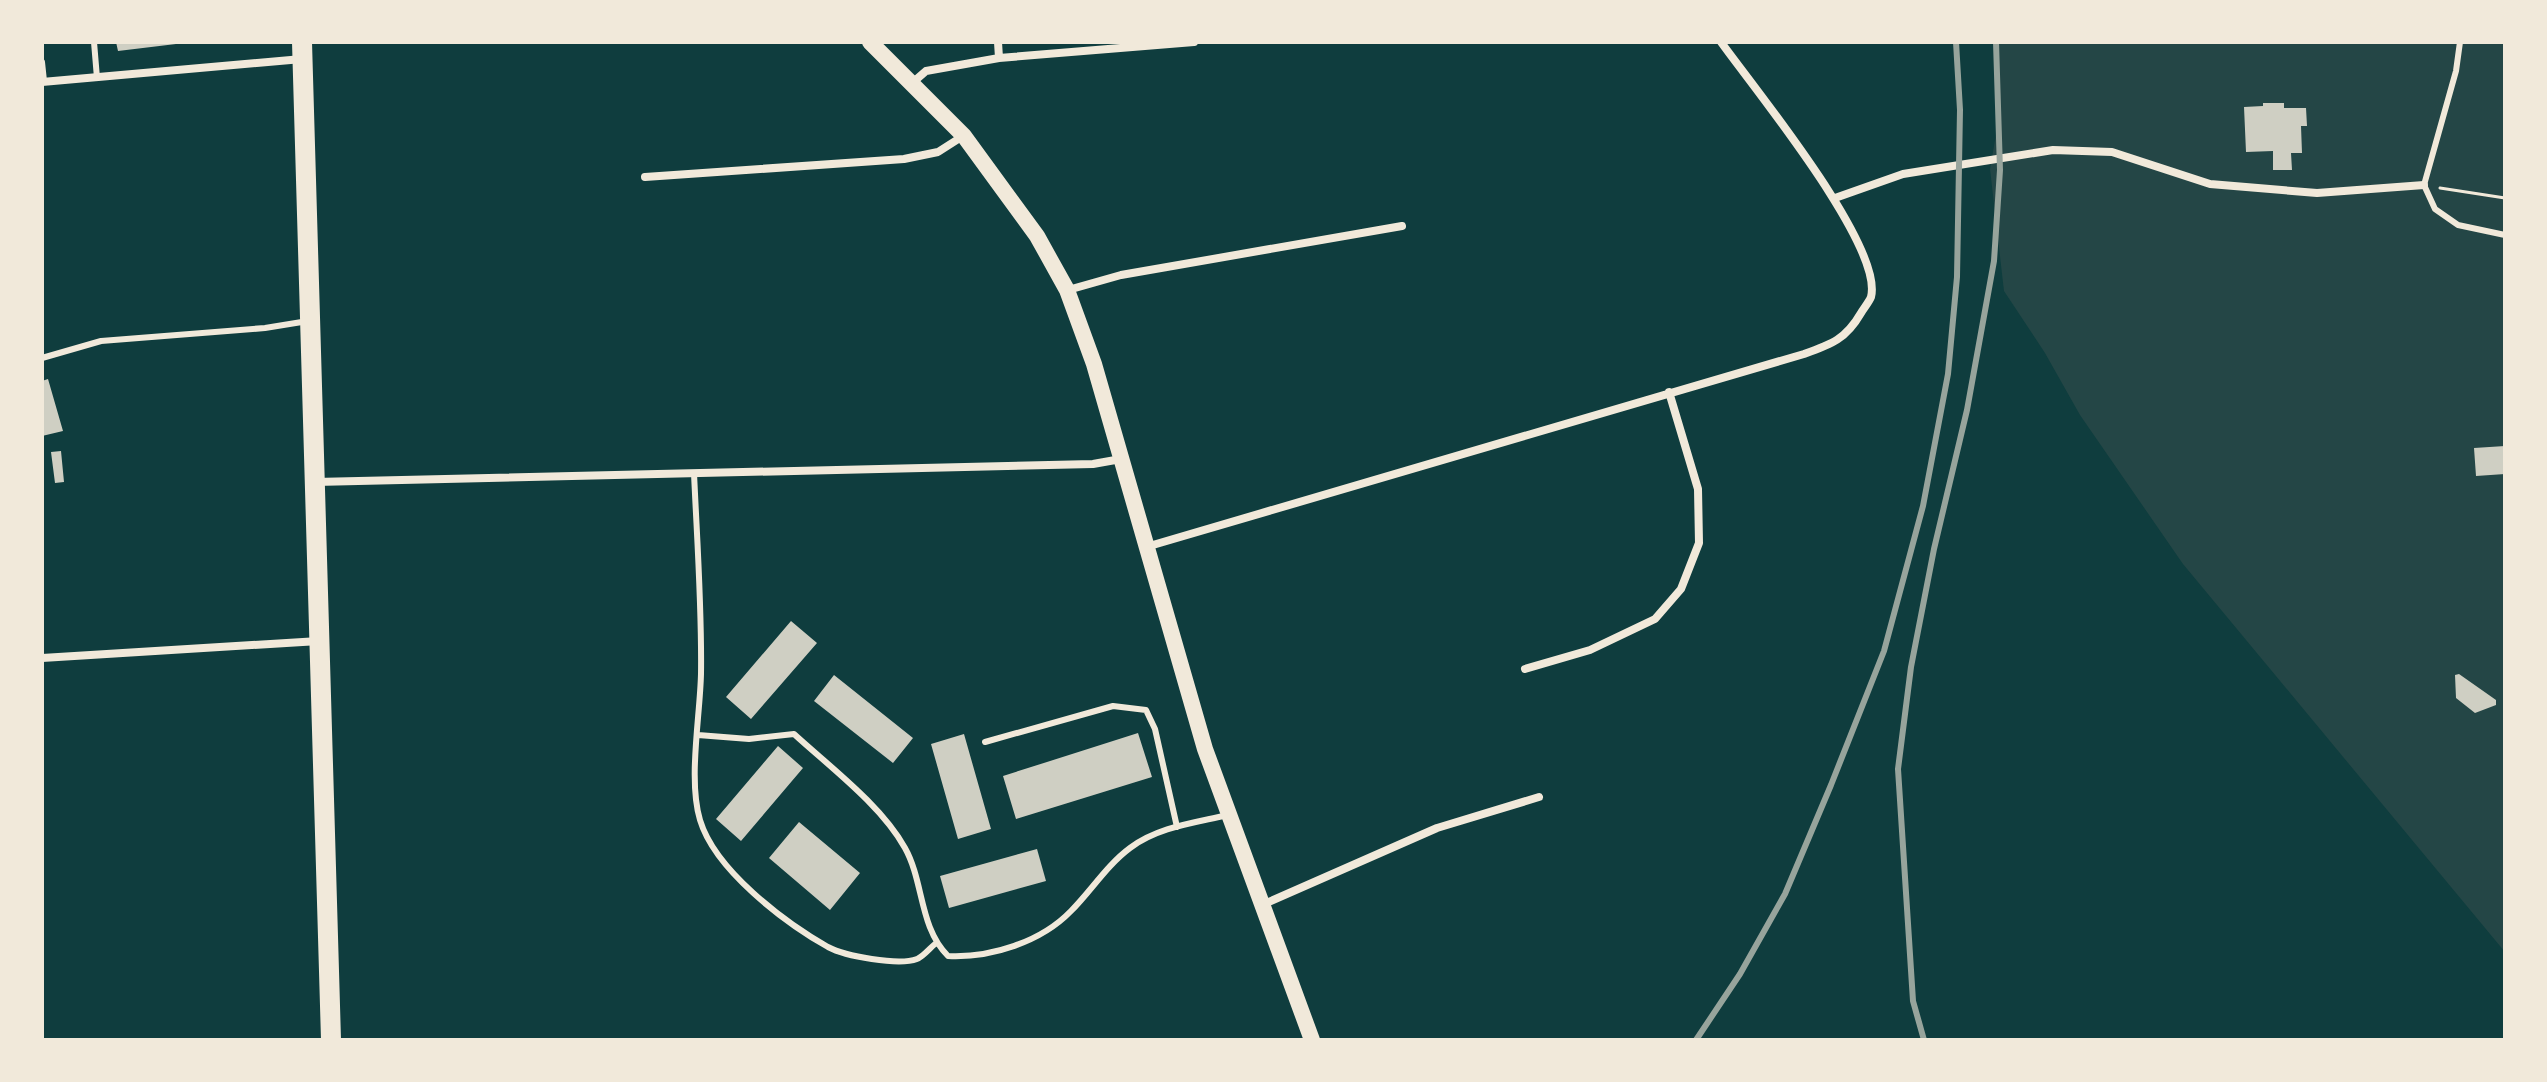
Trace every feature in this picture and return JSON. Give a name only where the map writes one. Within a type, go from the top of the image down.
[{"type":"main road","points":[[870,42],[964,136],[1037,236],[1067,290],[1094,364],[1205,749],[1312,1040]]},
{"type":"main road","points":[[303,50],[331,1040]]},
{"type":"street","points":[[998,42],[999,58]]},
{"type":"street","points":[[911,84],[926,71],[999,58],[1194,42]]},
{"type":"street","points":[[1146,547],[1804,354],[1831,344],[1851,330],[1871,296],[1867,262],[1835,198],[1721,42]]},
{"type":"street","points":[[43,82],[97,78],[303,50]]},
{"type":"street","points":[[645,177],[904,159],[938,152],[964,136]]},
{"type":"street","points":[[1835,198],[1903,174],[2053,150],[2112,152],[2210,184],[2317,193],[2424,185]]},
{"type":"street","points":[[1067,290],[1121,275],[1402,226]]},
{"type":"street","points":[[1525,669],[1590,650],[1655,619],[1681,589],[1699,543],[1698,489],[1669,392]]},
{"type":"street","points":[[313,482],[1093,464],[1122,459]]},
{"type":"street","points":[[42,658],[320,641]]},
{"type":"street","points":[[1261,905],[1437,828],[1539,797]]},
{"type":"lane","points":[[94,42],[97,78]]},
{"type":"lane","points":[[2460,42],[2456,71],[2424,185],[2435,209],[2458,225],[2505,235]]},
{"type":"lane","points":[[42,62],[43,82]]},
{"type":"lane","points":[[42,358],[101,341],[265,328],[312,320]]},
{"type":"lane","points":[[694,473],[701,671],[695,778],[700,821],[741,884],[810,937],[836,951],[880,961],[917,959],[935,944]]},
{"type":"lane","points":[[985,742],[1113,706],[1146,710],[1155,729],[1177,827]]},
{"type":"lane","points":[[698,735],[749,739],[794,734],[875,809],[906,849],[935,944],[948,956],[969,957],[1042,936],[1070,913],[1128,849],[1154,832],[1228,815]]},
{"type":"path","points":[[2424,185],[2505,198]]},
{"type":"shaded area","points":[[1996,42],[2505,42],[2505,952],[2183,564],[2080,415],[2045,353],[2004,291],[1990,169],[1997,129]]},
{"type":"building","points":[[116,42],[176,42],[176,44],[118,51]]},
{"type":"building","points":[[2263,103],[2284,103],[2284,108],[2306,108],[2307,126],[2301,126],[2302,153],[2291,153],[2292,170],[2273,170],[2273,151],[2246,152],[2244,107],[2263,106]]},
{"type":"building","points":[[48,379],[63,431],[42,436],[42,381]]},
{"type":"building","points":[[2505,446],[2505,474],[2476,476],[2474,448]]},
{"type":"building","points":[[61,451],[64,482],[55,483],[51,452]]},
{"type":"building","points":[[791,621],[817,643],[751,719],[726,697]]},
{"type":"building","points":[[2459,674],[2496,700],[2496,705],[2475,713],[2456,698],[2455,675]]},
{"type":"building","points":[[834,675],[913,738],[893,763],[814,701]]},
{"type":"building","points":[[1138,733],[1152,777],[1016,819],[1003,776]]},
{"type":"building","points":[[964,734],[991,829],[958,839],[931,744]]},
{"type":"building","points":[[778,746],[803,768],[741,841],[716,819]]},
{"type":"building","points":[[799,822],[860,873],[830,910],[769,858]]},
{"type":"building","points":[[1037,849],[1046,881],[949,908],[940,876]]},
{"type":"railway","points":[[1696,1040],[1740,974],[1785,894],[1884,651],[1923,506],[1948,374],[1957,277],[1960,110],[1956,42]]},
{"type":"railway","points":[[1924,1040],[1913,1001],[1898,769],[1911,667],[1934,549],[1967,410],[1994,261],[2000,170],[1996,42]]}]
